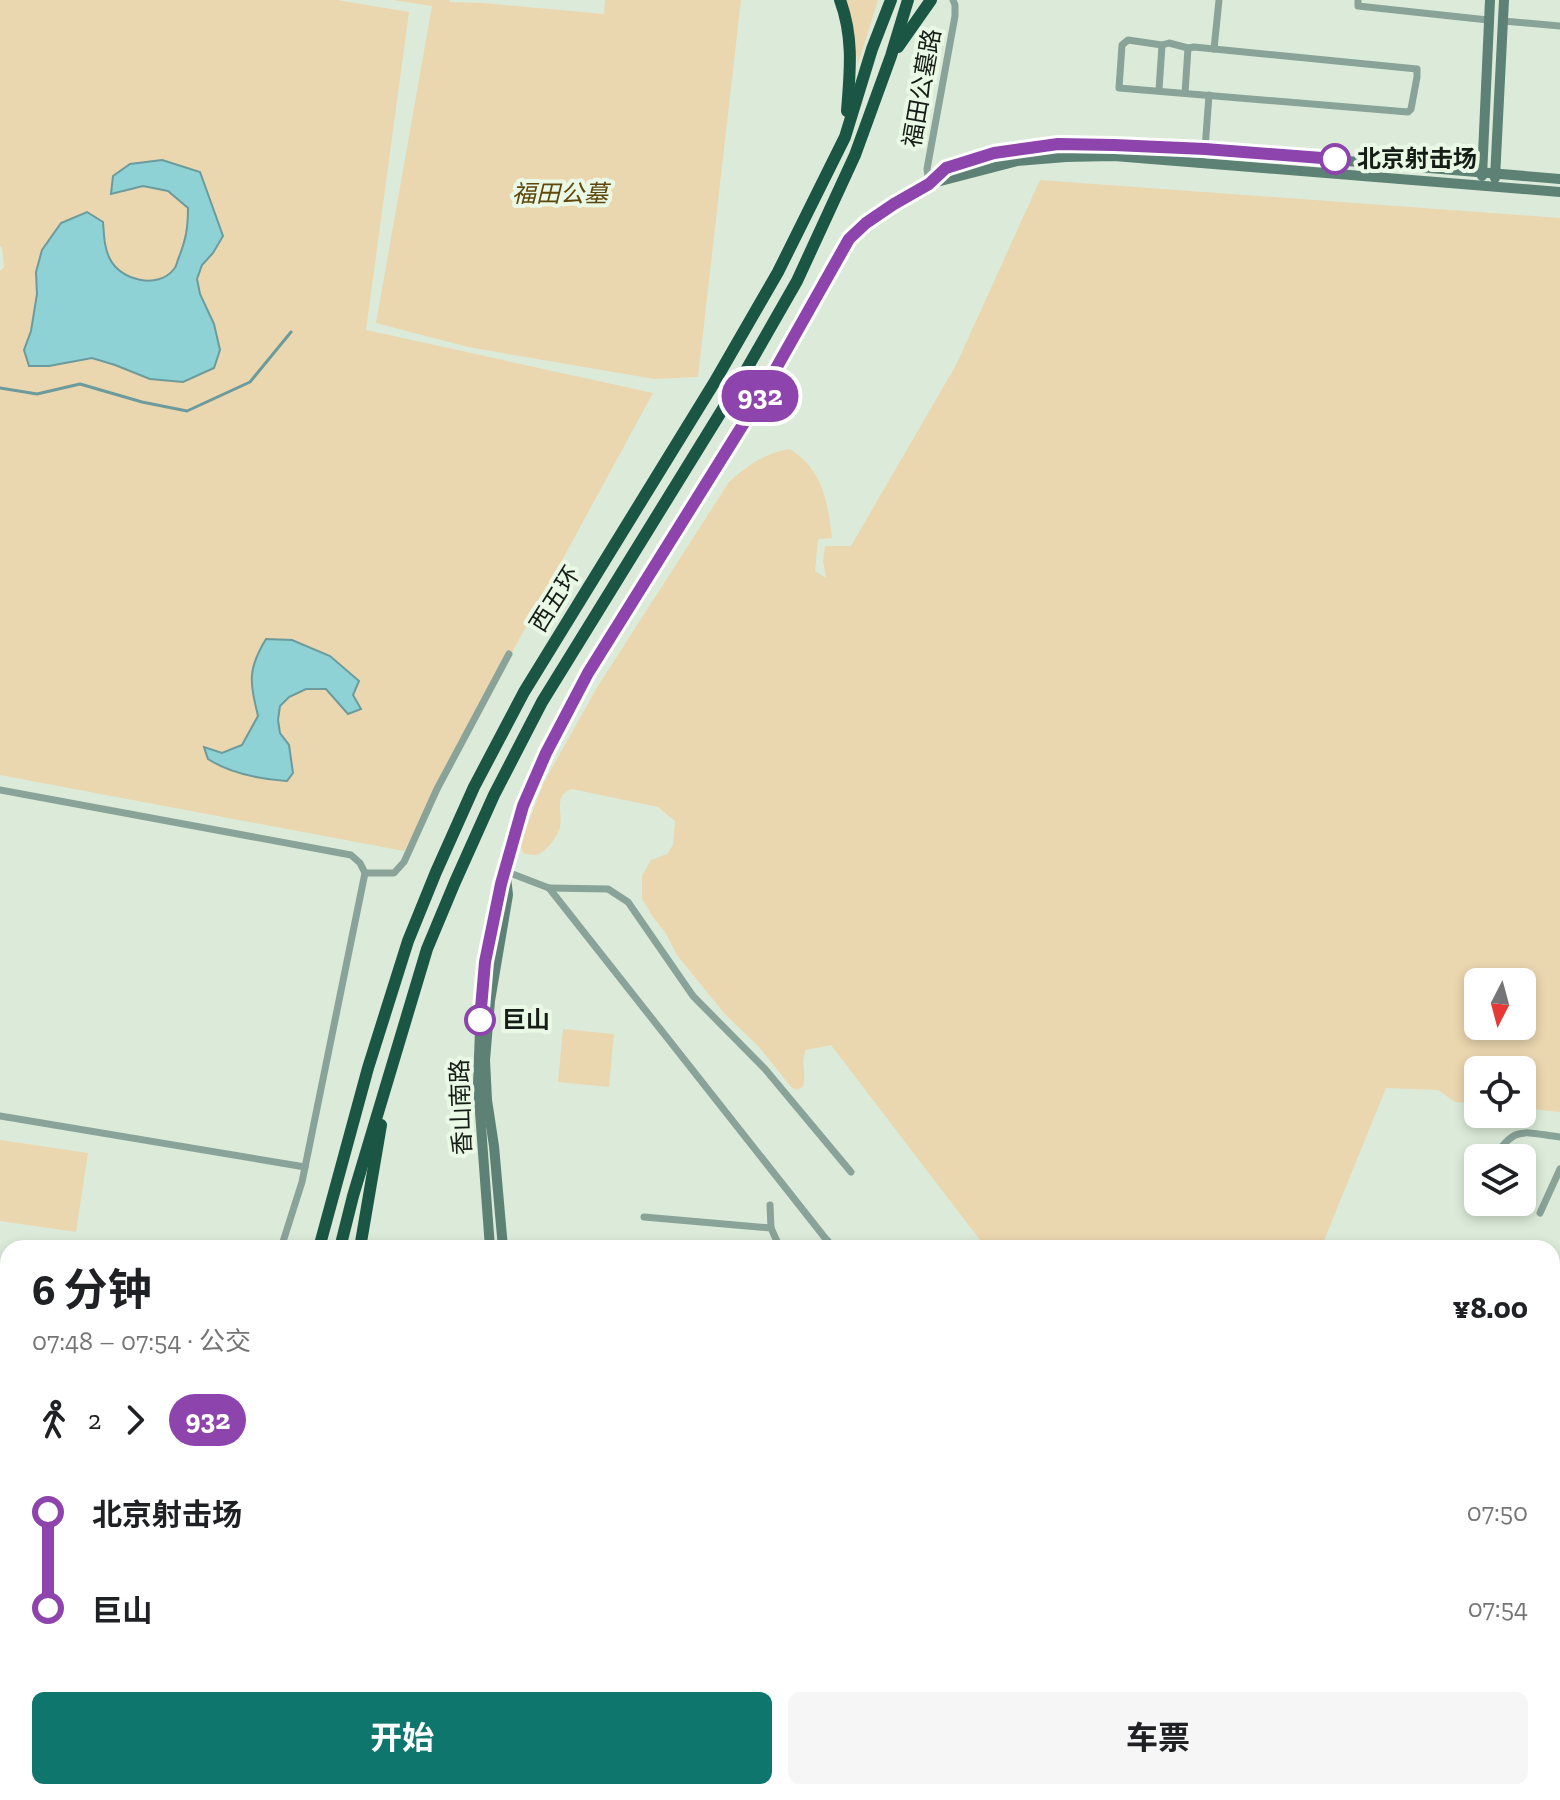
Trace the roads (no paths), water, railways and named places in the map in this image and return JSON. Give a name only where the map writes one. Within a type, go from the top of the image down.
[{"type":"highway","points":[[840,0],[851,65],[845,137]]},
{"type":"highway","name":"西五环","points":[[321,1240],[368,1068],[408,941],[474,787],[524,692],[696,413],[778,272],[845,137],[872,49],[891,0]]},
{"type":"highway","name":"西五环","points":[[342,1240],[427,949],[494,795],[542,702],[737,386],[797,281],[855,155],[908,0]]},
{"type":"highway","points":[[891,56],[928,4]]},
{"type":"highway","points":[[361,1240],[390,1074]]},
{"type":"main road","points":[[1481,186],[1490,0]]},
{"type":"main road","points":[[1495,187],[1504,0]]},
{"type":"main road","name":"香山南路","points":[[489,1240],[478,1085],[480,1021],[492,922],[523,806],[546,753],[588,673],[765,388],[849,239],[866,223],[929,184],[946,168],[994,153],[1058,144],[1205,149],[1560,179]]},
{"type":"main road","name":"香山南路","points":[[929,184],[1017,161],[1114,156],[1560,192]]},
{"type":"main road","name":"香山南路","points":[[502,1240],[485,1060],[490,1001],[508,895],[505,871]]},
{"type":"street","name":"福田公墓路","points":[[929,184],[927,169],[955,16],[953,0]]},
{"type":"street","points":[[1214,49],[1219,0]]},
{"type":"street","points":[[1358,0],[1358,6],[1488,20]]},
{"type":"street","points":[[1503,21],[1560,26]]},
{"type":"street","points":[[1128,40],[1214,49],[1417,69],[1411,109],[1408,112],[1119,88],[1122,45],[1128,40]]},
{"type":"street","points":[[1159,90],[1162,45]]},
{"type":"street","points":[[1185,93],[1188,48]]},
{"type":"street","points":[[1205,149],[1209,95]]},
{"type":"street","points":[[365,873],[394,873],[404,862],[437,789],[509,654]]},
{"type":"street","points":[[0,790],[351,855],[360,863],[365,873],[305,1167],[283,1240]]},
{"type":"street","points":[[505,871],[549,888],[608,889],[628,902],[693,996],[765,1069],[851,1172]]},
{"type":"street","points":[[549,888],[827,1240]]},
{"type":"street","points":[[0,1116],[305,1167]]},
{"type":"street","points":[[1503,1144],[1513,1135],[1522,1133],[1560,1137]]},
{"type":"street","points":[[1540,1213],[1560,1169]]},
{"type":"street","points":[[770,1205],[771,1228],[776,1240]]},
{"type":"street","points":[[644,1217],[771,1228]]},
{"type":"water","points":[[162,160],[200,172],[223,236],[202,265],[197,279],[220,350],[214,368],[183,382],[150,379],[92,358],[49,366],[29,366],[24,350],[31,331],[37,294],[36,272],[42,250],[61,223],[87,212],[103,222],[105,246],[110,259],[130,277],[149,281],[159,279],[175,268],[185,239],[188,208],[168,191],[143,186],[111,194],[113,176],[130,164]]},
{"type":"water","points":[[266,639],[292,640],[330,656],[359,681],[353,695],[361,709],[348,714],[326,689],[306,689],[289,697],[280,706],[280,733],[289,745],[293,773],[287,781],[256,777],[226,768],[208,759],[204,747],[222,753],[242,745],[258,716],[252,676]]},
{"type":"waterway","points":[[0,388],[37,394],[80,384],[187,411],[250,382],[291,332]]},
{"type":"place","name":"北京射击场","points":[[1335,159]]},
{"type":"place","name":"巨山","points":[[480,1020]]},
{"type":"park label","name":"福田公墓","points":[[560,194]]}]
